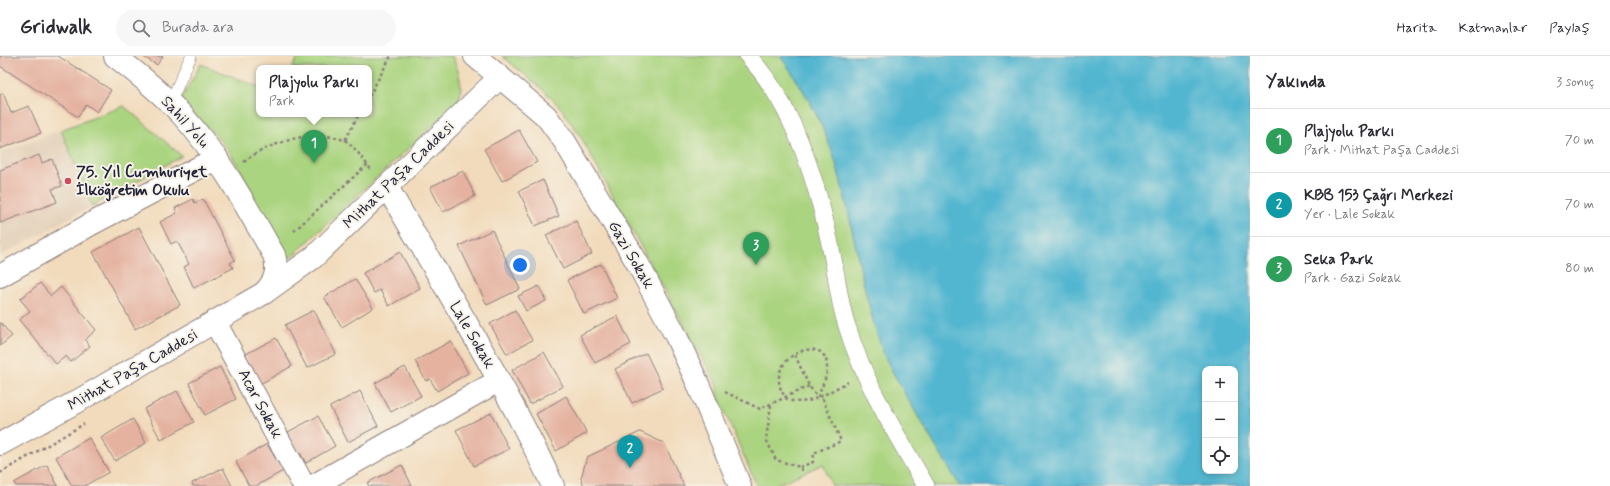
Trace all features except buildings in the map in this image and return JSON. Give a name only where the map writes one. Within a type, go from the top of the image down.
[{"type":"street","name":"Sahil Yolu","points":[[115,56],[152,86],[182,114],[223,167],[274,255],[286,266]]},
{"type":"street","name":"Gazi Sokak","points":[[475,56],[546,116],[556,128],[634,258],[679,343],[698,384],[740,486]]},
{"type":"street","points":[[748,56],[768,80],[792,125],[819,199],[846,325],[865,373],[884,412],[926,486]]},
{"type":"street","name":"Mithat Paşa Caddesi","points":[[0,444],[76,402],[264,293],[286,266],[314,257],[500,76]]},
{"type":"street","points":[[0,276],[93,223],[223,167]]},
{"type":"street","name":"Lale Sokak","points":[[386,188],[498,381],[542,461],[553,486]]},
{"type":"street","name":"Acar Sokak","points":[[215,322],[304,486]]},
{"type":"street","points":[[312,486],[498,381]]},
{"type":"lane","points":[[170,103],[191,56]]},
{"type":"path","points":[[372,91],[391,56]]},
{"type":"path","points":[[345,140],[358,117]]},
{"type":"path","points":[[223,167],[246,159],[289,140],[319,135],[332,136],[345,140],[368,164],[386,188]]},
{"type":"path","points":[[294,231],[368,164]]},
{"type":"path","points":[[818,397],[827,367],[822,353],[818,350],[812,349],[795,354],[783,366],[779,378],[781,389],[786,397],[791,400],[800,402],[808,401],[818,397],[865,373]]},
{"type":"path","points":[[795,354],[809,386],[818,397]]},
{"type":"path","points":[[724,392],[760,409],[809,386]]},
{"type":"path","points":[[771,404],[766,439],[776,460],[800,467],[813,462],[814,453],[841,441],[821,395]]},
{"type":"path","points":[[800,467],[803,473]]},
{"type":"shaded area","name":"75. Yıl Cumhuriyet İlköğretim Okulu","points":[[124,106],[182,156],[0,256],[0,153]]},
{"type":"green space","points":[[299,56],[452,56],[458,71],[461,88],[459,100],[453,107],[288,260],[231,154],[218,137],[180,101],[201,64],[256,86],[256,117],[372,117],[372,65],[294,65]]},
{"type":"green space","points":[[502,56],[780,56],[808,99],[830,145],[845,199],[874,325],[883,353],[913,408],[960,486],[832,486],[823,464],[774,486],[757,486],[720,401],[716,383],[579,134],[561,108],[542,89]]},
{"type":"green space","points":[[124,106],[182,156],[92,206],[61,130]]},
{"type":"water","points":[[780,56],[1250,56],[1250,486],[960,486],[913,408],[883,353],[874,325],[845,199],[830,145],[816,114],[799,84]]},
{"type":"place","name":"Plajyolu Parkı","points":[[314,163]]},
{"type":"place","name":"75. Yıl Cumhuriyet İlköğretim Okulu","points":[[68,181]]},
{"type":"place","name":"Seka Park","points":[[756,265]]},
{"type":"place","name":"KBB 153 Çağrı Merkezi","points":[[630,468]]}]
